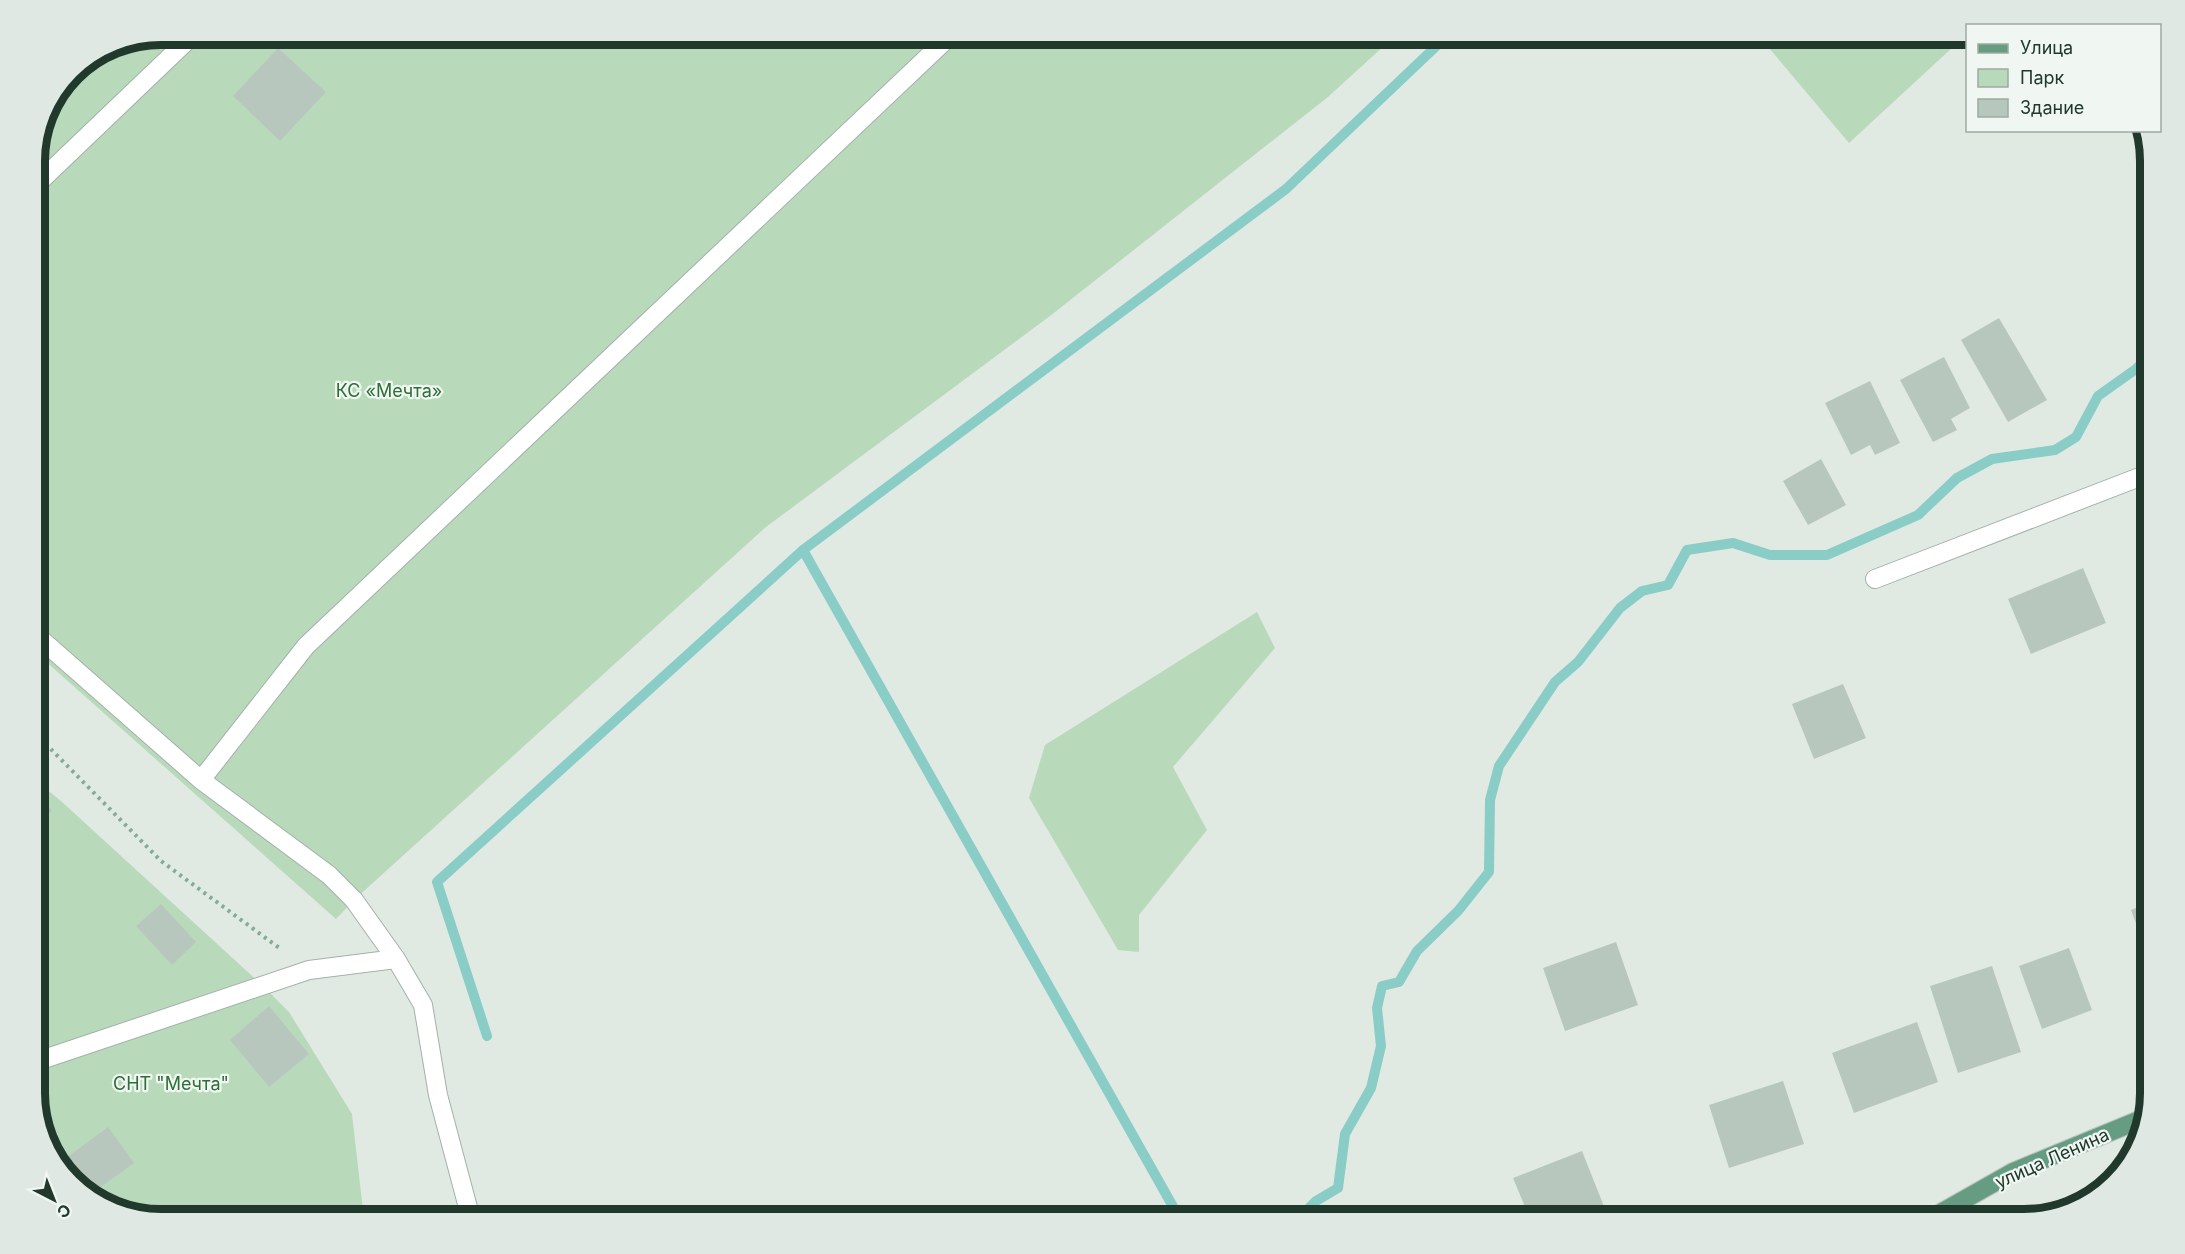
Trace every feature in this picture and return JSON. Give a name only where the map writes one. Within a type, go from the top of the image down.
[{"type":"main road","name":"улица Ленина","points":[[1949,1209],[2013,1172],[2136,1121]]},
{"type":"street","points":[[45,176],[182,45]]},
{"type":"street","points":[[201,780],[306,646],[940,45]]},
{"type":"street","points":[[1875,579],[2140,477]]},
{"type":"street","points":[[45,643],[201,780],[329,875],[354,900],[396,959],[423,1005],[438,1095],[467,1209]]},
{"type":"street","points":[[45,1059],[309,970],[396,959]]},
{"type":"path","points":[[45,743],[161,861],[309,970]]},
{"type":"green space","name":"КС «Мечта»","points":[[161,45],[1385,45],[1328,97],[1050,316],[766,527],[354,900],[336,919],[45,661],[45,154],[49,131],[57,110],[69,91],[91,69],[124,51]]},
{"type":"green space","points":[[1766,45],[1955,45],[1849,143]]},
{"type":"green space","points":[[1257,612],[1275,648],[1173,767],[1207,830],[1139,915],[1139,952],[1118,950],[1029,798],[1045,745]]},
{"type":"green space","name":"СНТ \"Мечта\"","points":[[45,788],[262,985],[289,1012],[352,1114],[363,1209],[146,1208],[117,1200],[84,1179],[84,1170],[75,1170],[57,1144],[51,1130],[45,1100]]},
{"type":"building","points":[[278,48],[326,92],[280,141],[233,96]]},
{"type":"building","points":[[1999,318],[2047,400],[2008,422],[1961,340]]},
{"type":"building","points":[[1944,357],[1970,408],[1951,419],[1957,430],[1933,442],[1900,380]]},
{"type":"building","points":[[1870,381],[1900,443],[1875,455],[1870,445],[1851,455],[1825,403]]},
{"type":"building","points":[[1821,459],[1846,505],[1808,525],[1783,481]]},
{"type":"building","points":[[2083,568],[2106,623],[2031,654],[2008,599]]},
{"type":"building","points":[[1843,684],[1866,738],[1814,759],[1792,704]]},
{"type":"building","points":[[45,803],[52,810],[45,817]]},
{"type":"building","points":[[161,904],[196,942],[172,965],[136,926]]},
{"type":"building","points":[[2140,906],[2140,934],[2131,910]]},
{"type":"building","points":[[1616,942],[1638,1005],[1565,1031],[1543,968]]},
{"type":"building","points":[[2069,948],[2092,1010],[2042,1029],[2019,966]]},
{"type":"building","points":[[1992,966],[2021,1052],[1958,1073],[1930,986]]},
{"type":"building","points":[[269,1006],[309,1054],[269,1087],[230,1040]]},
{"type":"building","points":[[1917,1022],[1938,1082],[1854,1113],[1832,1053]]},
{"type":"building","points":[[1783,1081],[1804,1144],[1729,1168],[1709,1105]]},
{"type":"building","points":[[108,1127],[134,1163],[98,1189],[84,1179],[84,1170],[74,1169],[66,1158]]},
{"type":"building","points":[[1582,1151],[1605,1209],[1526,1209],[1513,1178]]},
{"type":"waterway","points":[[803,550],[1286,189],[1437,45]]},
{"type":"waterway","points":[[1308,1209],[1316,1201],[1338,1188],[1345,1134],[1371,1088],[1381,1046],[1377,1008],[1382,986],[1399,982],[1417,951],[1458,911],[1489,872],[1490,800],[1499,766],[1555,682],[1578,662],[1620,608],[1642,591],[1668,585],[1687,550],[1733,543],[1770,555],[1827,555],[1918,515],[1957,478],[1992,459],[2055,450],[2076,437],[2098,396],[2140,365]]},
{"type":"waterway","points":[[487,1036],[437,882],[803,550],[1174,1209]]}]
